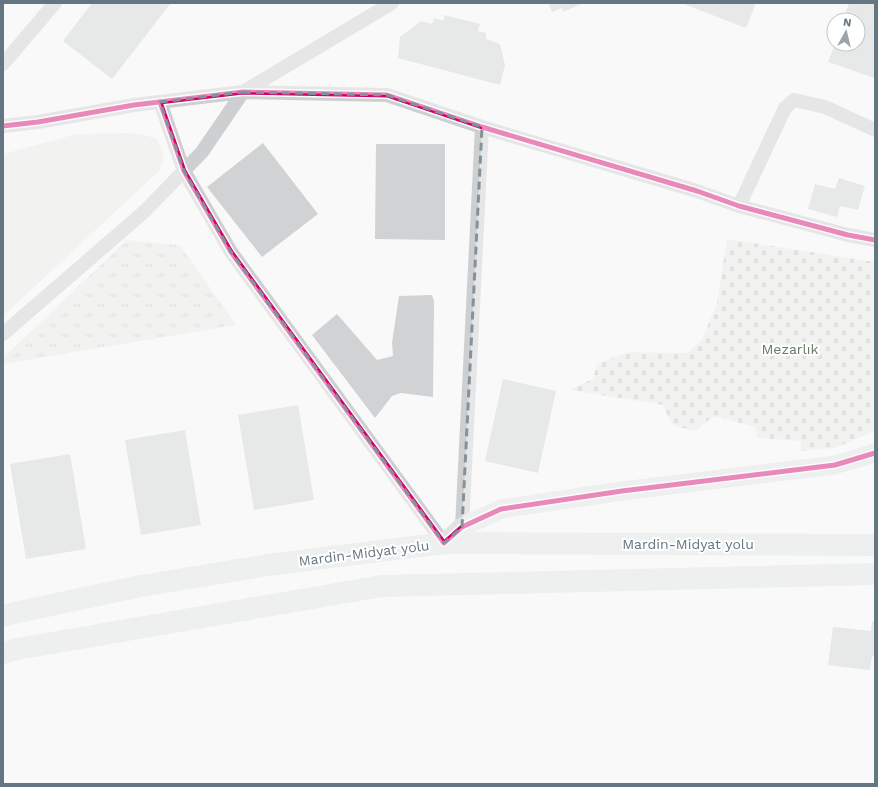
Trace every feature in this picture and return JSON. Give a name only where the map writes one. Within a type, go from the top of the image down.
[{"type":"highway","name":"Mardin-Midyat yolu","points":[[3,616],[142,586],[268,564],[444,543],[875,545]]},
{"type":"highway","points":[[3,653],[382,586],[875,574]]},
{"type":"street","points":[[3,64],[55,3]]},
{"type":"street","points":[[3,334],[145,211],[202,152],[243,92],[392,3]]},
{"type":"street","points":[[3,126],[38,122],[160,102],[243,92],[387,95],[482,127],[697,191],[739,206],[848,235],[875,240]]},
{"type":"street","points":[[739,206],[785,108],[794,100],[825,107],[875,130]]},
{"type":"street","points":[[160,102],[184,171],[231,252],[444,543],[462,527],[501,509],[622,491],[835,465],[875,453]]},
{"type":"street","points":[[462,527],[482,127]]},
{"type":"highlighted area","points":[[243,92],[387,95],[482,127],[462,527],[444,543],[231,252],[184,171],[160,102]]},
{"type":"green space","points":[[77,134],[141,134],[157,139],[163,155],[163,162],[159,171],[3,316],[3,154]]},
{"type":"green space","name":"Mezarlık","points":[[727,239],[875,262],[875,431],[835,448],[801,451],[801,441],[758,438],[755,427],[714,416],[694,431],[672,425],[663,405],[570,390],[593,379],[597,364],[628,352],[687,353],[702,340],[717,303]]},
{"type":"green space","points":[[127,240],[180,245],[236,325],[3,364],[3,358]]},
{"type":"building","points":[[92,3],[171,3],[112,79],[63,41]]},
{"type":"building","points":[[548,3],[584,3],[563,12],[562,8],[552,12]]},
{"type":"building","points":[[681,3],[756,3],[746,28]]},
{"type":"building","points":[[849,3],[875,3],[875,78],[828,62],[832,52],[866,52],[866,12],[846,12]]},
{"type":"building","points":[[444,15],[480,24],[478,31],[486,33],[486,39],[500,44],[505,65],[500,85],[398,58],[400,37],[421,21],[432,24],[434,18],[444,21]]},
{"type":"building","points":[[263,143],[318,214],[262,257],[207,187]]},
{"type":"building","points":[[376,144],[445,144],[445,240],[375,239]]},
{"type":"building","points":[[839,178],[865,186],[858,210],[840,206],[837,217],[808,209],[815,184],[835,189]]},
{"type":"building","points":[[432,295],[434,301],[433,397],[401,393],[392,396],[375,418],[312,335],[337,314],[377,360],[393,356],[392,343],[399,296]]},
{"type":"building","points":[[503,379],[556,391],[538,473],[485,461]]},
{"type":"building","points":[[298,405],[314,500],[254,510],[238,415]]},
{"type":"building","points":[[185,430],[201,525],[141,535],[125,440]]},
{"type":"building","points":[[70,454],[86,549],[26,559],[10,464]]},
{"type":"building","points":[[872,621],[875,622],[875,657],[872,656],[870,670],[828,665],[833,627],[871,631]]},
{"type":"cycle path","points":[[3,126],[38,122],[134,105],[243,92],[387,95],[482,127],[697,191],[739,206],[848,235],[875,240]]},
{"type":"cycle path","points":[[160,102],[184,171],[231,252],[444,543],[462,527],[501,509],[622,491],[835,465],[875,453]]}]
